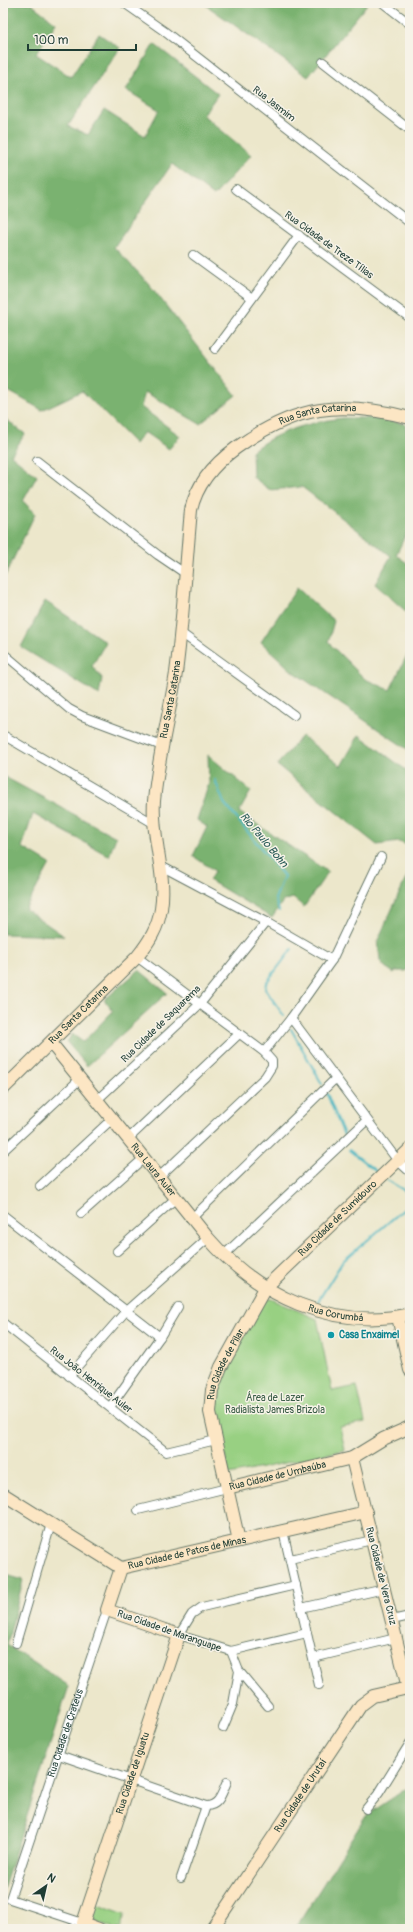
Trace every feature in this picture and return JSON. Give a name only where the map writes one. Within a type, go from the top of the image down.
[{"type":"street","name":"Rua Jasmim","points":[[124,3],[164,32],[410,223]]},
{"type":"street","points":[[383,3],[410,24]]},
{"type":"street","points":[[323,62],[410,130]]},
{"type":"street","name":"Rua Cidade de Treze Tílias","points":[[236,189],[410,318]]},
{"type":"street","points":[[215,349],[299,235]]},
{"type":"street","points":[[193,255],[252,298]]},
{"type":"street","name":"Rua Santa Catarina","points":[[3,1089],[137,957],[153,934],[161,910],[162,890],[153,823],[156,785],[181,633],[191,510],[194,496],[210,470],[250,438],[276,423],[315,411],[368,409],[410,418]]},
{"type":"street","points":[[38,461],[158,555],[186,574]]},
{"type":"street","points":[[181,633],[294,715]]},
{"type":"street","points":[[3,653],[69,709],[82,716],[162,746]]},
{"type":"street","points":[[3,735],[153,823]]},
{"type":"street","points":[[264,1052],[291,1018],[332,960],[381,857]]},
{"type":"street","points":[[159,865],[266,922],[332,960]]},
{"type":"street","name":"Rua Cidade de Saquarema","points":[[97,1100],[200,1004],[266,922]]},
{"type":"street","points":[[137,957],[264,1052],[272,1061],[272,1066],[265,1077],[159,1177]]},
{"type":"street","points":[[291,1018],[366,1121],[398,1161],[410,1172]]},
{"type":"street","points":[[128,1139],[240,1034]]},
{"type":"street","name":"Rua Laura Auler","points":[[50,1043],[208,1238],[224,1255],[265,1288]]},
{"type":"street","points":[[192,1218],[335,1079]]},
{"type":"street","points":[[3,1151],[80,1080]]},
{"type":"street","points":[[40,1186],[112,1120]]},
{"type":"street","points":[[224,1255],[366,1121]]},
{"type":"street","name":"Rua Cidade de Sumidouro","points":[[265,1288],[410,1149]]},
{"type":"street","points":[[81,1214],[144,1158]]},
{"type":"street","points":[[117,1251],[176,1198]]},
{"type":"street","points":[[3,1215],[160,1337]]},
{"type":"street","points":[[69,1376],[126,1311],[208,1238]]},
{"type":"street","name":"Rua Corumbá","points":[[265,1288],[286,1299],[321,1312],[366,1318],[398,1317],[410,1314]]},
{"type":"street","name":"Rua Cidade de Pilar","points":[[239,1541],[210,1412],[210,1400],[214,1381],[265,1288]]},
{"type":"street","points":[[110,1407],[160,1337],[178,1307]]},
{"type":"street","points":[[398,1317],[410,1370]]},
{"type":"street","name":"Rua João Henrique Auler","points":[[3,1323],[166,1452],[216,1440]]},
{"type":"street","name":"Rua Cidade de Umbaúba","points":[[138,1510],[352,1458],[383,1439],[410,1427]]},
{"type":"street","name":"Rua Cidade de Vera Cruz","points":[[352,1458],[396,1638],[407,1670],[409,1691]]},
{"type":"street","name":"Rua Cidade de Patos de Minas","points":[[3,1494],[122,1568],[366,1512]]},
{"type":"street","points":[[16,1644],[51,1524]]},
{"type":"street","points":[[283,1531],[319,1685]]},
{"type":"street","points":[[290,1559],[372,1540]]},
{"type":"street","name":"Rua Cidade de Crateús","points":[[82,1926],[10,1899],[122,1568]]},
{"type":"street","name":"Rua Cidade de Iguatu","points":[[82,1926],[179,1635],[188,1619],[197,1610],[208,1605],[296,1585]]},
{"type":"street","points":[[301,1608],[384,1589]]},
{"type":"street","name":"Rua Cidade de Maranguape","points":[[107,1610],[231,1652]]},
{"type":"street","points":[[392,1620],[410,1616]]},
{"type":"street","points":[[268,1706],[239,1671],[231,1652],[307,1633]]},
{"type":"street","points":[[313,1658],[396,1638]]},
{"type":"street","points":[[224,1728],[233,1704],[239,1671]]},
{"type":"street","name":"Rua Cidade de Urutaí","points":[[212,1929],[361,1705],[373,1696],[409,1691]]},
{"type":"street","points":[[366,1809],[379,1793],[410,1743]]},
{"type":"street","points":[[59,1755],[206,1806],[214,1804],[218,1801],[227,1782]]},
{"type":"street","points":[[180,1878],[206,1806]]},
{"type":"street","points":[[82,1926],[99,1929]]},
{"type":"green space","points":[[3,3],[30,3],[56,23],[36,54],[71,77],[99,34],[120,48],[68,126],[88,135],[104,110],[145,136],[159,110],[126,90],[154,44],[218,94],[203,115],[251,155],[214,196],[172,164],[114,247],[149,284],[236,395],[200,424],[145,392],[141,407],[180,436],[169,449],[144,432],[135,444],[82,391],[42,410],[3,388]]},
{"type":"green space","points":[[203,3],[368,3],[308,77]]},
{"type":"green space","points":[[3,417],[25,434],[11,455],[37,476],[23,501],[35,514],[3,580]]},
{"type":"green space","points":[[343,418],[375,418],[405,424],[410,450],[410,526],[396,555],[410,565],[410,615],[375,584],[391,556],[302,487],[270,490],[253,477],[252,451],[262,444],[294,428]]},
{"type":"green space","points":[[297,588],[334,621],[328,642],[365,679],[390,690],[410,649],[410,751],[292,671],[261,642]]},
{"type":"green space","points":[[45,601],[106,642],[92,666],[102,678],[99,695],[21,647]]},
{"type":"green space","points":[[359,735],[410,773],[410,846],[399,842],[377,845],[277,765],[302,736],[341,766]]},
{"type":"green space","points":[[208,755],[251,791],[239,812],[328,872],[304,907],[293,898],[283,901],[272,918],[209,880],[215,871],[193,856],[207,827],[197,820],[209,783]]},
{"type":"green space","points":[[3,776],[116,837],[109,856],[33,814],[22,847],[50,864],[25,909],[64,936],[3,934]]},
{"type":"green space","points":[[408,874],[410,874],[410,965],[406,971],[395,971],[394,973],[385,967],[380,961],[378,940]]},
{"type":"green space","points":[[139,970],[167,993],[87,1066],[67,1042],[72,1034],[83,1042],[113,1011],[104,1000]]},
{"type":"green space","name":"Área de Lazer Radialista James Brizola","points":[[267,1299],[271,1299],[317,1319],[332,1391],[357,1386],[365,1422],[340,1427],[345,1450],[229,1475],[217,1421],[216,1401],[219,1382],[263,1302]]},
{"type":"green space","points":[[3,1574],[23,1580],[7,1645],[69,1686],[3,1890]]},
{"type":"green space","points":[[410,1786],[410,1929],[295,1929],[366,1816]]},
{"type":"green space","points":[[95,1904],[125,1915],[120,1929],[116,1929],[90,1919]]},
{"type":"waterway","name":"Rio Paulo Bohn","points":[[215,780],[224,803],[284,876],[275,899],[279,911]]},
{"type":"waterway","name":"Rio Paulo Bohn","points":[[284,1016],[265,989],[266,983],[292,949]]},
{"type":"waterway","name":"Rio Paulo Bohn","points":[[291,1029],[322,1084]]},
{"type":"waterway","name":"Rio Paulo Bohn","points":[[327,1094],[344,1135]]},
{"type":"waterway","name":"Rio Paulo Bohn","points":[[349,1150],[378,1173]]},
{"type":"waterway","name":"Rio Paulo Bohn","points":[[387,1180],[410,1194]]},
{"type":"waterway","points":[[318,1301],[343,1261],[410,1204]]},
{"type":"place","name":"Casa Enxaimel","points":[[331,1335]]}]
